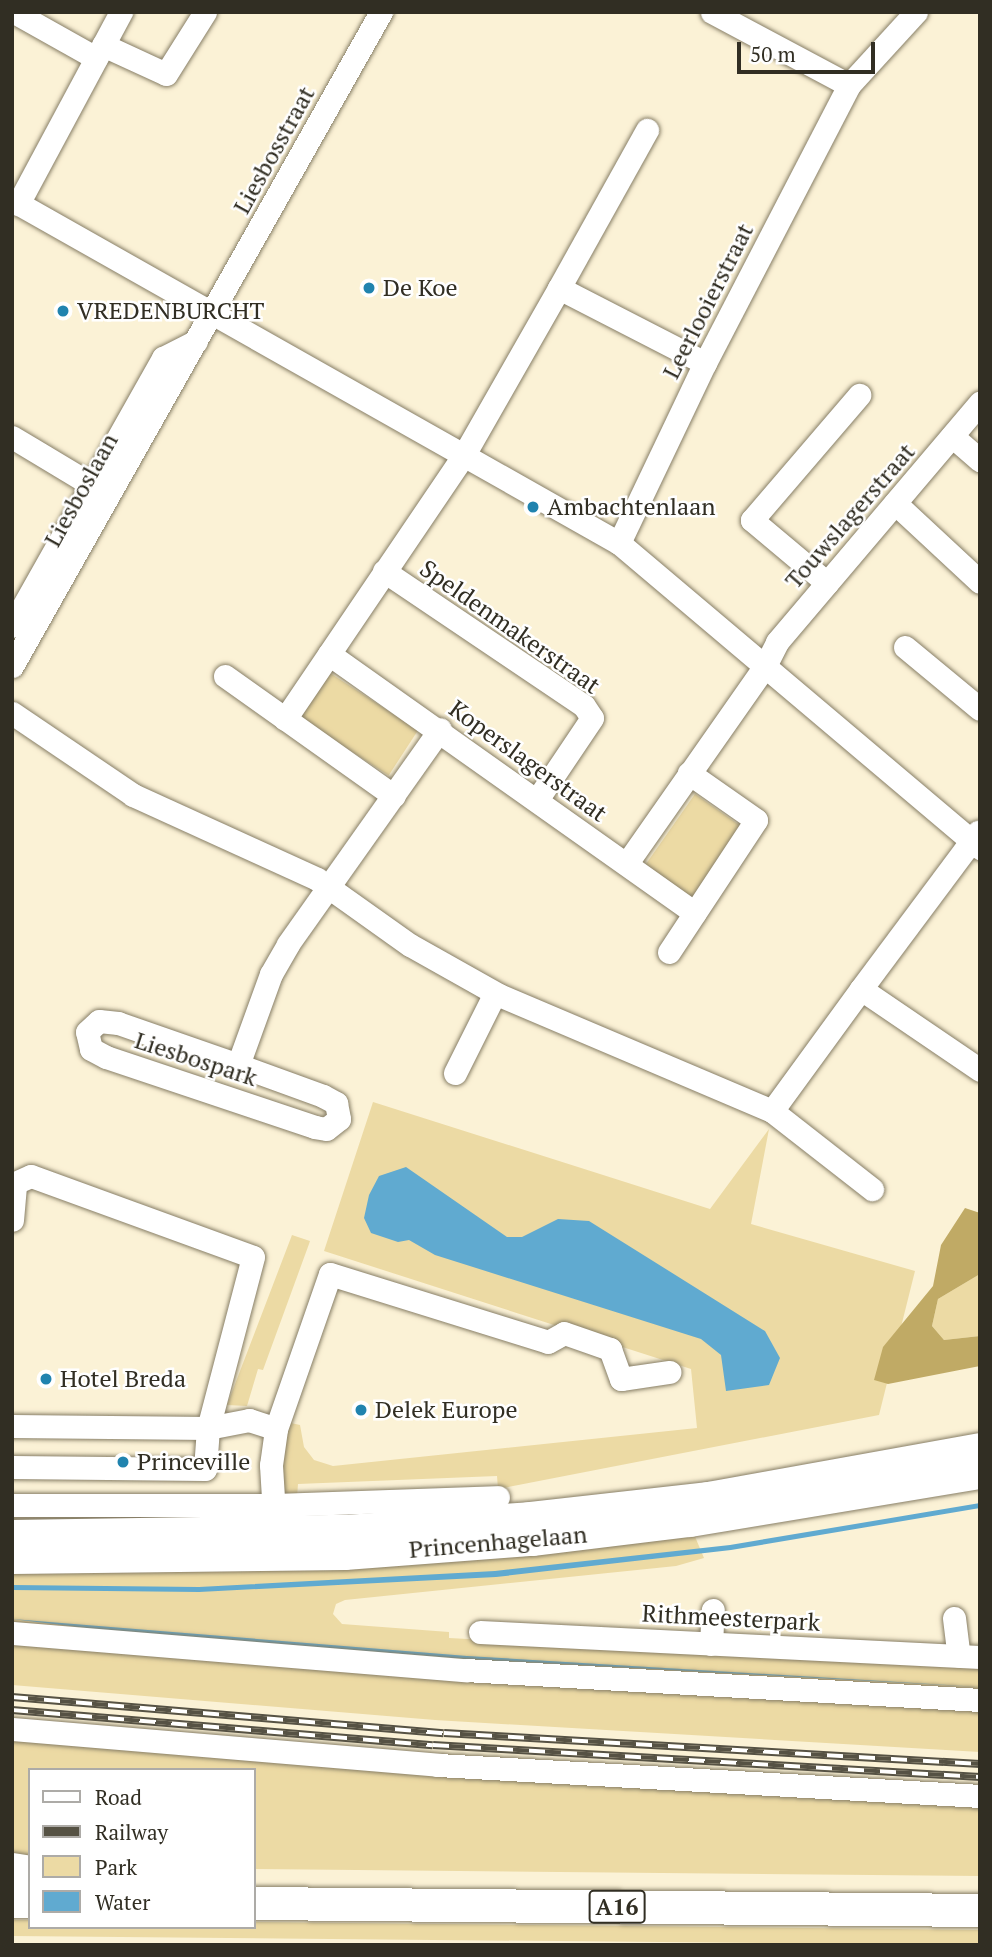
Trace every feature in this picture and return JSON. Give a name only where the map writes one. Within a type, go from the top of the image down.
[{"type":"highway","name":"A16","points":[[256,1903],[980,1910]]},
{"type":"main road","name":"Princenhagelaan","points":[[12,1559],[275,1532],[530,1517],[708,1497],[980,1448]]},
{"type":"main road","name":"Princenhagelaan","points":[[12,1535],[275,1532],[429,1550],[690,1522],[980,1474]]},
{"type":"street","points":[[13,12],[100,51],[166,74],[205,12]]},
{"type":"street","points":[[121,12],[15,202],[465,453],[619,544],[976,840],[861,989],[772,1111]]},
{"type":"street","name":"Liesbosstraat","points":[[212,312],[381,12]]},
{"type":"street","points":[[712,12],[849,85]]},
{"type":"street","name":"Leerlooierstraat","points":[[619,544],[705,363],[849,85],[916,12]]},
{"type":"street","name":"Speldenmakerstraat","points":[[285,719],[465,453],[647,130]]},
{"type":"street","points":[[559,288],[705,363]]},
{"type":"street","name":"Liesboslaan","points":[[12,666],[212,312]]},
{"type":"street","name":"Liesboslaan","points":[[12,626],[163,358],[196,341]]},
{"type":"street","points":[[827,583],[752,520],[859,395]]},
{"type":"street","name":"Touwslagerstraat","points":[[627,863],[765,666],[776,642],[980,403]]},
{"type":"street","points":[[952,436],[980,460]]},
{"type":"street","points":[[12,437],[92,485]]},
{"type":"street","points":[[895,503],[980,582]]},
{"type":"street","name":"Speldenmakerstraat","points":[[384,571],[584,706],[592,718],[537,800]]},
{"type":"street","points":[[905,647],[980,709]]},
{"type":"street","name":"Koperslagerstraat","points":[[329,654],[440,729],[695,913]]},
{"type":"street","points":[[225,676],[394,796]]},
{"type":"street","points":[[12,713],[133,794],[328,887],[410,945],[495,993],[772,1111],[872,1189]]},
{"type":"street","name":"Liesbospark","points":[[238,1065],[271,974],[328,887],[440,729]]},
{"type":"street","points":[[669,952],[755,820],[689,773]]},
{"type":"street","points":[[861,989],[980,1070]]},
{"type":"street","points":[[455,1073],[495,993]]},
{"type":"street","name":"Liesbospark","points":[[99,1021],[118,1023],[238,1065],[323,1096],[336,1104],[339,1119],[326,1129],[315,1127],[106,1057],[91,1049],[88,1032],[99,1021]]},
{"type":"street","points":[[12,1220],[15,1183],[31,1177],[253,1257],[208,1428],[205,1469],[12,1466]]},
{"type":"street","points":[[275,1532],[276,1429],[330,1275],[548,1342],[564,1333],[610,1349],[621,1379],[669,1372]]},
{"type":"street","points":[[12,1426],[208,1428],[249,1420],[276,1429]]},
{"type":"street","name":"Princenhagelaan","points":[[12,1505],[275,1532],[498,1497]]},
{"type":"street","points":[[700,1643],[713,1610]]},
{"type":"street","points":[[954,1618],[970,1657]]},
{"type":"street","name":"Rithmeesterpark","points":[[480,1632],[970,1657]]},
{"type":"street","points":[[12,1633],[465,1670],[980,1700]]},
{"type":"street","points":[[12,1729],[438,1765],[980,1796]]},
{"type":"green space","points":[[330,673],[418,730],[389,775],[301,718]]},
{"type":"green space","points":[[695,794],[743,827],[691,901],[643,868]]},
{"type":"green space","points":[[373,1102],[710,1209],[769,1129],[751,1224],[915,1271],[879,1415],[498,1489],[497,1476],[298,1484],[297,1497],[283,1496],[281,1464],[286,1428],[291,1423],[300,1425],[304,1447],[314,1460],[333,1466],[697,1428],[691,1369],[324,1251]]},
{"type":"green space","points":[[292,1235],[310,1241],[263,1370],[258,1369],[247,1406],[227,1405]]},
{"type":"green space","points":[[980,1274],[980,1336],[944,1340],[932,1326],[938,1299]]},
{"type":"green space","points":[[691,1527],[704,1558],[676,1566],[345,1600],[336,1604],[333,1614],[342,1624],[449,1632],[449,1638],[980,1667],[980,1696],[12,1630],[12,1564]]},
{"type":"green space","points":[[12,1637],[980,1703],[980,1752],[435,1720],[12,1685]]},
{"type":"green space","points":[[12,1733],[980,1799],[980,1876],[256,1869],[256,1768],[28,1768],[28,1857],[12,1856]]},
{"type":"green space","points":[[12,1920],[28,1920],[28,1929],[256,1929],[256,1922],[980,1930],[980,1945],[12,1936]]},
{"type":"shaded area","points":[[965,1208],[980,1213],[980,1274],[938,1299],[932,1326],[944,1340],[980,1336],[980,1366],[888,1384],[874,1380],[883,1347],[933,1286],[941,1245]]},
{"type":"water","points":[[406,1167],[507,1237],[522,1237],[558,1219],[589,1221],[765,1331],[780,1358],[769,1385],[726,1391],[721,1355],[701,1339],[435,1255],[409,1240],[398,1242],[371,1233],[364,1218],[369,1195],[379,1176]]},
{"type":"water","points":[[980,1503],[980,1508],[731,1550],[496,1577],[199,1592],[12,1590],[12,1585],[199,1587],[495,1571],[730,1545]]},
{"type":"water","points":[[12,1619],[467,1656],[980,1687],[466,1659],[119,1632]]},
{"type":"railway","points":[[12,1697],[444,1733],[980,1764]]},
{"type":"railway","points":[[12,1710],[433,1745],[980,1777]]},
{"type":"place","name":"De Koe","points":[[369,288]]},
{"type":"place","name":"VREDENBURCHT","points":[[63,311]]},
{"type":"place","name":"Ambachtenlaan","points":[[533,507]]},
{"type":"place","name":"Hotel Breda","points":[[46,1379]]},
{"type":"place","name":"Delek Europe","points":[[361,1410]]},
{"type":"place","name":"Princeville","points":[[123,1462]]}]
